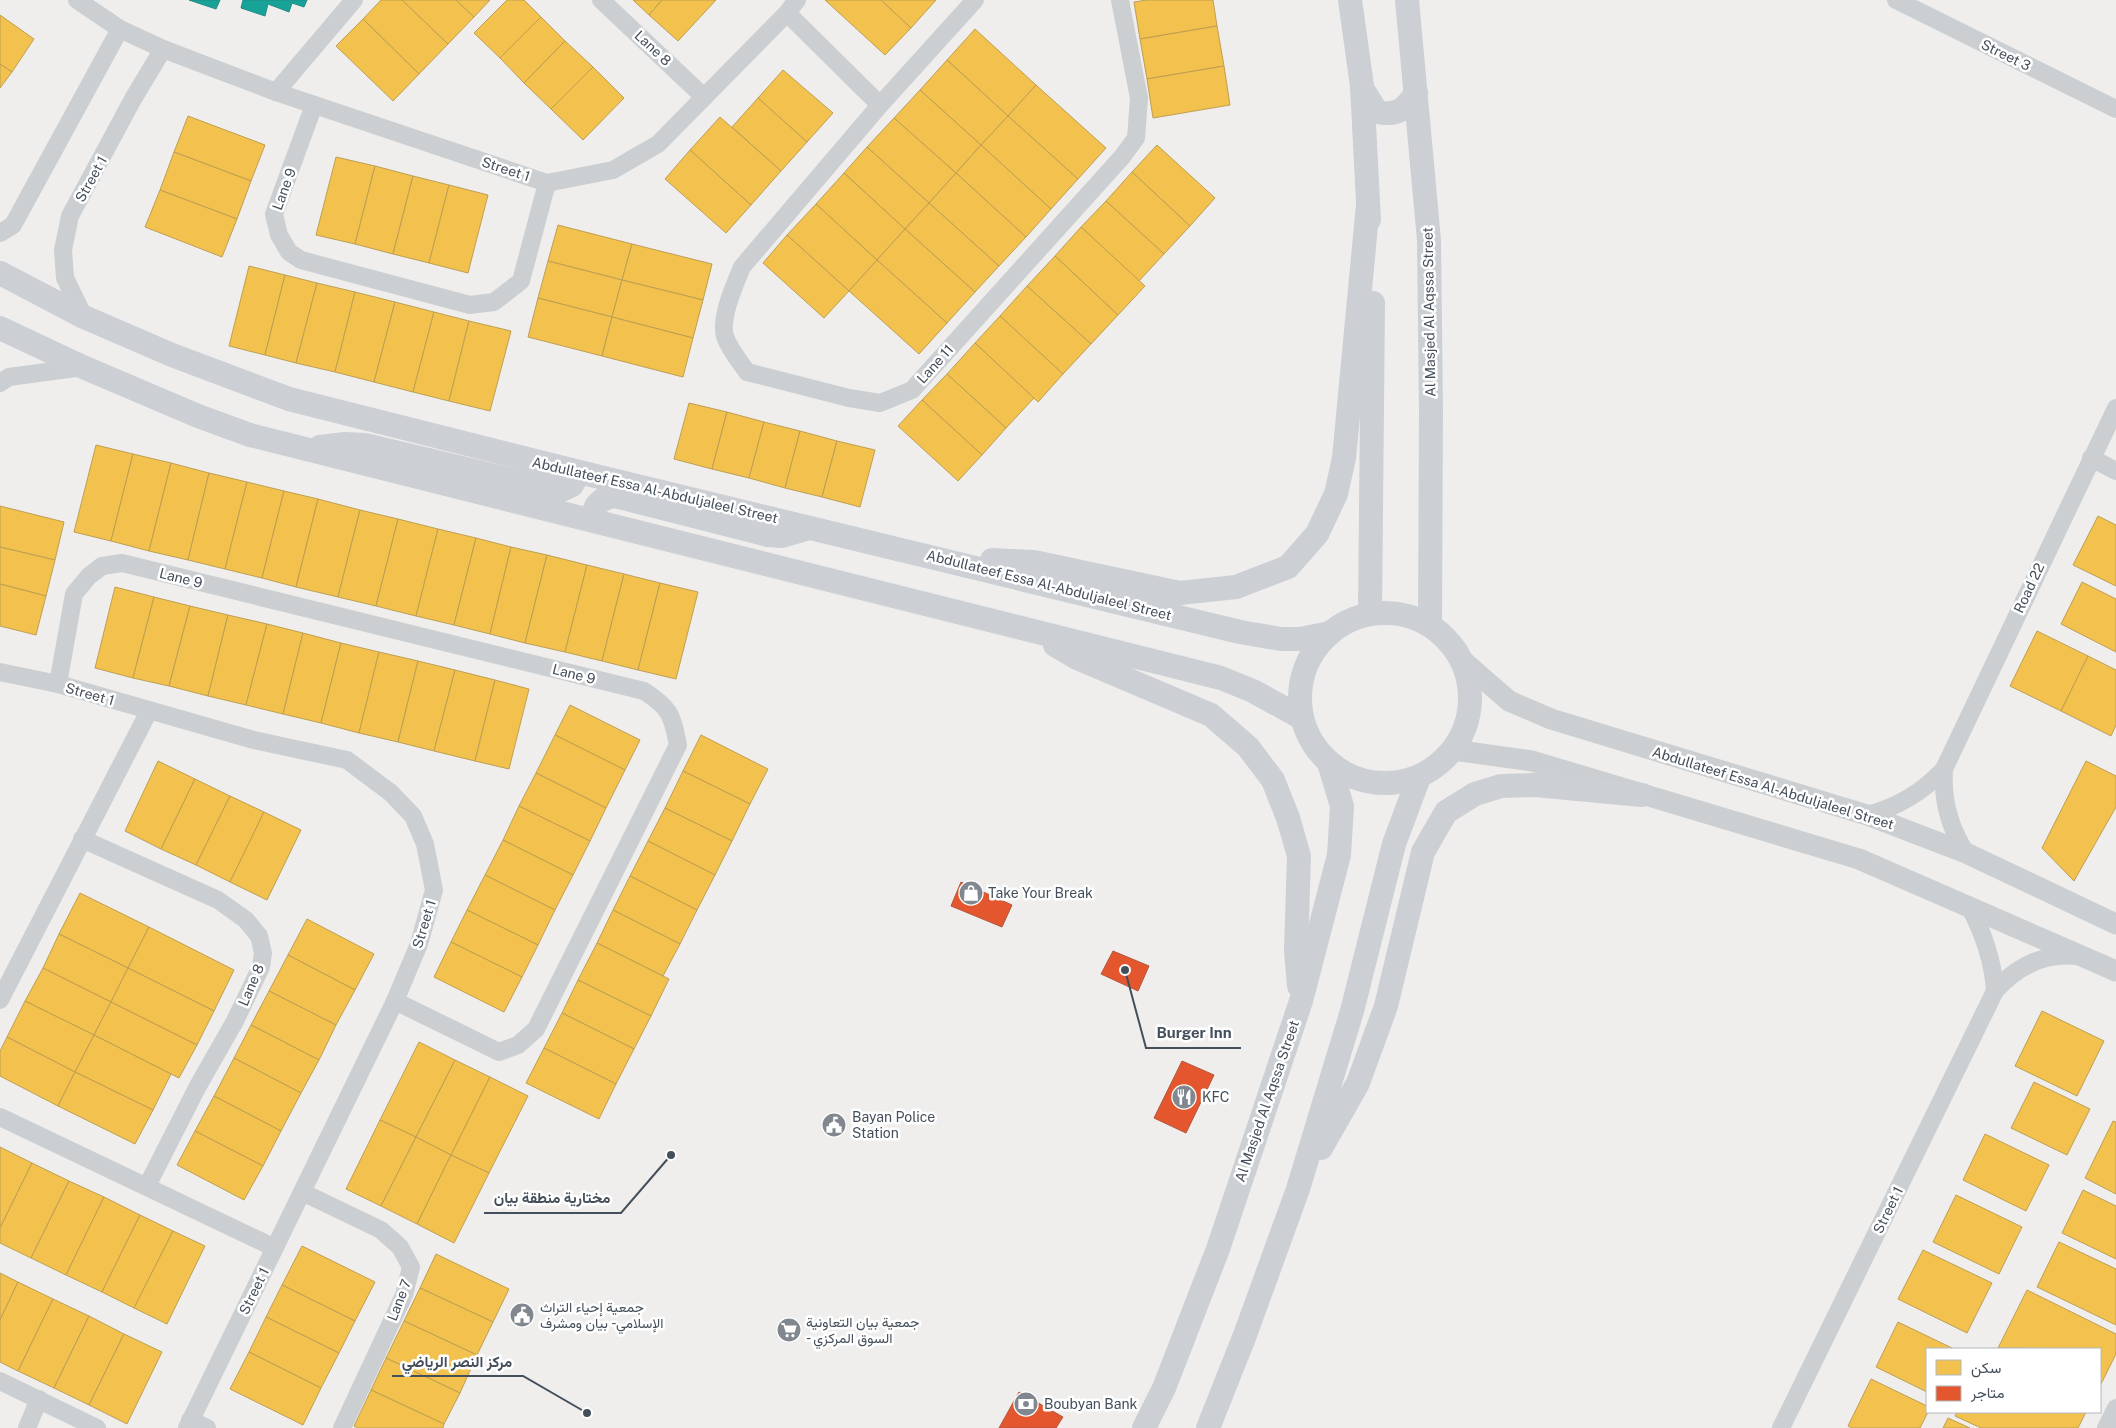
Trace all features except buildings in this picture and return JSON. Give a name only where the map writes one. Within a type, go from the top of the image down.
[{"type":"main road","points":[[1350,0],[1362,86],[1373,291],[1370,614]]},
{"type":"main road","name":"Al Masjed Al Aqssa Street","points":[[1407,0],[1429,240],[1431,410],[1430,625]]},
{"type":"main road","points":[[1362,86],[1370,103],[1377,112],[1389,114],[1408,105],[1416,93]]},
{"type":"main road","points":[[939,558],[1034,562],[1180,592],[1236,588],[1288,567],[1317,534],[1336,494],[1344,458],[1368,205]]},
{"type":"main road","name":"Abdullateef Essa Al-Abduljaleel Street","points":[[0,273],[84,317],[172,355],[289,399],[579,472],[1240,632],[1281,639],[1300,639],[1330,633]]},
{"type":"main road","points":[[0,328],[83,367],[198,416],[250,435],[1221,678],[1253,690],[1302,718]]},
{"type":"main road","points":[[306,450],[325,446],[365,445],[559,490],[572,485],[579,472]]},
{"type":"main road","points":[[594,521],[594,509],[597,504],[608,497],[615,496],[768,536],[796,533],[811,527]]},
{"type":"main road","points":[[1390,613],[1411,617],[1430,625],[1448,640],[1462,660],[1470,682],[1471,706],[1465,729],[1454,750],[1438,766],[1418,777],[1395,783],[1372,783],[1349,776],[1329,763],[1317,750],[1308,735],[1302,718],[1300,687],[1310,658],[1330,633],[1349,621],[1370,614],[1390,613]]},
{"type":"main road","points":[[1023,628],[1078,658],[1212,714],[1248,747],[1273,780],[1288,818],[1299,856],[1296,951],[1301,1001]]},
{"type":"main road","name":"Al Masjed Al Aqssa Street","points":[[1144,1428],[1164,1388],[1218,1249],[1301,1001],[1339,855],[1342,806],[1329,763]]},
{"type":"main road","points":[[1208,1428],[1245,1335],[1298,1189],[1352,1011],[1394,844],[1418,777]]},
{"type":"main road","points":[[1298,1189],[1358,1083],[1386,1006],[1423,852],[1446,812],[1474,794],[1501,786],[1535,785],[1642,795]]},
{"type":"street","name":"Street 1","points":[[76,0],[120,29],[163,49],[276,92],[547,183],[613,170],[658,144],[792,6]]},
{"type":"street","points":[[276,92],[354,0]]},
{"type":"street","name":"Lane 8","points":[[601,0],[704,97]]},
{"type":"street","name":"Lane 11","points":[[975,0],[880,106],[742,267],[724,320],[725,337],[747,372],[849,398],[880,403],[912,390],[1115,164],[1136,138],[1139,98],[1120,0]]},
{"type":"street","name":"Street 3","points":[[1896,0],[2116,109]]},
{"type":"street","points":[[792,6],[880,106]]},
{"type":"street","points":[[0,233],[13,225],[120,29]]},
{"type":"street","name":"Street 1","points":[[84,317],[64,278],[63,250],[70,216],[133,99],[163,49]]},
{"type":"street","name":"Lane 9","points":[[314,105],[274,214],[278,235],[289,252],[301,260],[470,306],[494,302],[521,281],[547,183]]},
{"type":"street","points":[[0,383],[9,377],[83,367]]},
{"type":"street","name":"Road 22","points":[[1867,815],[1909,799],[1922,791],[1944,769],[2116,408]]},
{"type":"street","points":[[2091,458],[2116,471]]},
{"type":"street","name":"Lane 9","points":[[58,684],[74,594],[88,576],[102,566],[122,563],[644,690],[663,703],[674,723],[678,745],[536,1028],[518,1045],[499,1052],[395,1001]]},
{"type":"street","name":"Abdullateef Essa Al-Abduljaleel Street","points":[[1462,660],[1509,701],[1551,719],[1867,815],[1966,854],[2116,924]]},
{"type":"street","name":"Street 1","points":[[0,672],[58,684],[254,740],[347,760],[391,793],[412,816],[425,844],[434,890],[418,944],[395,1001],[189,1424]]},
{"type":"street","points":[[0,1000],[149,711]]},
{"type":"street","points":[[1454,750],[1532,762],[1859,859],[2116,971]]},
{"type":"street","name":"Road 22","points":[[1944,769],[1946,812],[1954,833],[1966,854]]},
{"type":"street","name":"Lane 8","points":[[82,839],[218,900],[246,920],[259,936],[263,953],[261,967],[248,995],[198,1086],[147,1186]]},
{"type":"street","points":[[1969,906],[1980,926],[1989,949],[1994,970],[1995,991]]},
{"type":"street","name":"Street 1","points":[[1781,1428],[1995,991],[2012,974],[2034,961],[2062,955],[2089,958]]},
{"type":"street","points":[[0,1116],[275,1248]]},
{"type":"street","name":"Lane 7","points":[[302,1192],[381,1230],[400,1247],[411,1267],[404,1295],[342,1428]]},
{"type":"street","points":[[0,1380],[97,1428]]},
{"type":"street","points":[[27,1428],[39,1400]]},
{"type":"street","points":[[2106,1428],[2116,1408]]},
{"type":"street","points":[[189,1424],[207,1428]]},
{"type":"place","name":"Take Your Break","points":[[971,893]]},
{"type":"place","name":"Burger Inn","points":[[1125,970]]},
{"type":"place","name":"KFC","points":[[1184,1097]]},
{"type":"place","name":"Bayan Police Station","points":[[834,1125]]},
{"type":"place","name":"مختارية منطقة بيان","points":[[671,1155]]},
{"type":"place","name":"جمعية إحياء التراث الإسلامي - بيان ومشرف","points":[[522,1315]]},
{"type":"place","name":"جمعية بيان التعاونية - السوق المركزي","points":[[789,1330]]},
{"type":"place","name":"Boubyan Bank","points":[[1026,1404]]},
{"type":"place","name":"مركز النصر الرياضي","points":[[587,1413]]}]
